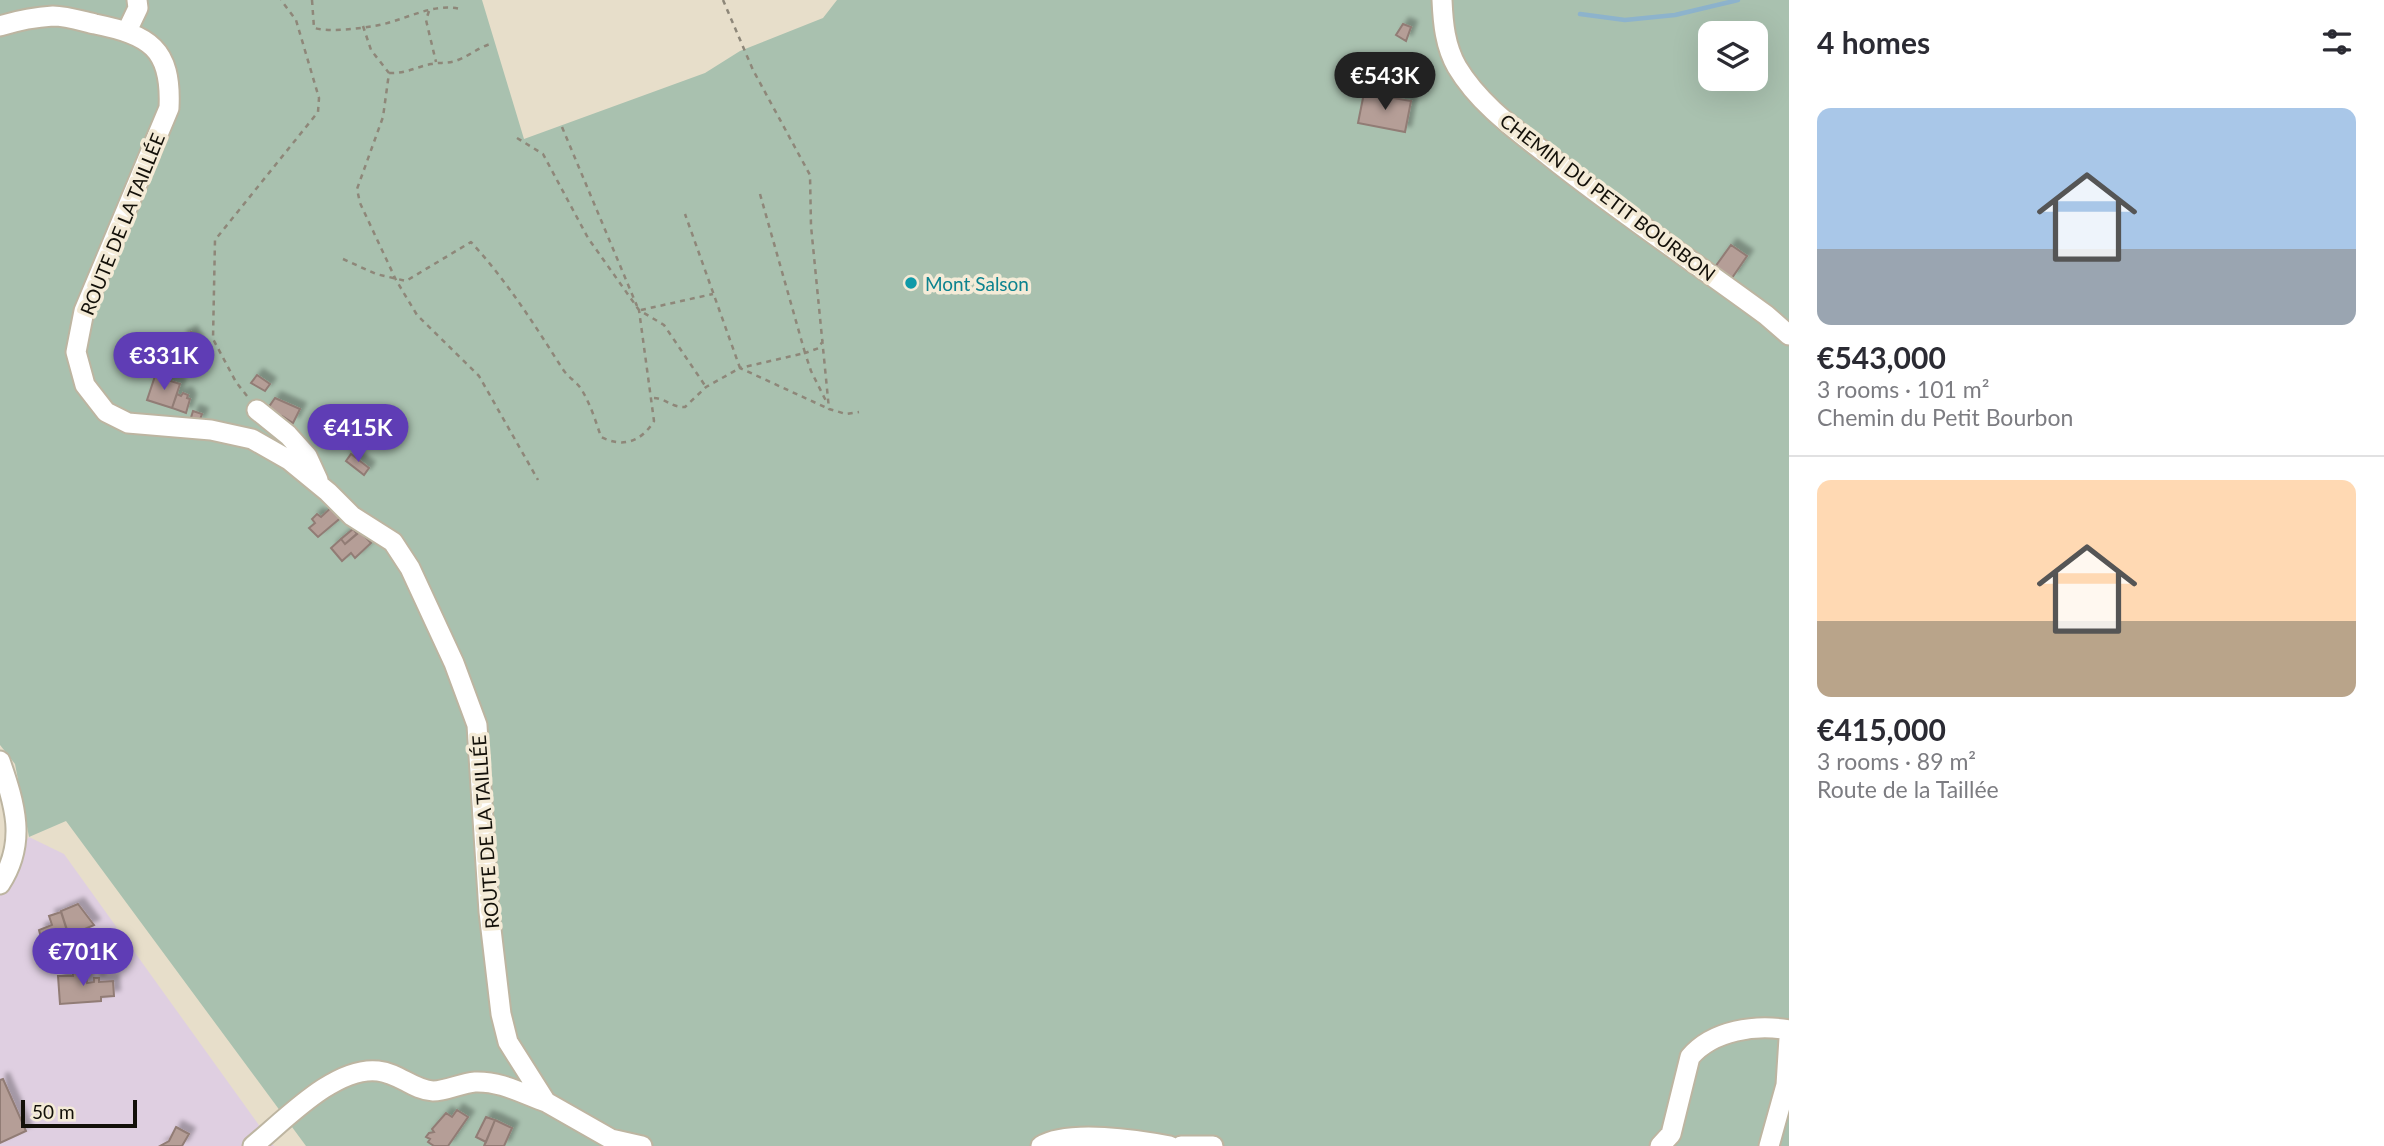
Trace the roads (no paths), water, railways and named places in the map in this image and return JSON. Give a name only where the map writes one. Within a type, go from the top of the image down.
[{"type":"street","points":[[0,26],[54,16],[127,31],[138,8],[137,0]]},
{"type":"street","name":"CHEMIN DU PETIT BOURBON","points":[[1442,0],[1443,32],[1456,66],[1478,95],[1505,121],[1581,181],[1766,314],[1789,335]]},
{"type":"street","name":"ROUTE DE LA TAILLÉE","points":[[127,31],[146,40],[163,60],[170,84],[169,108],[84,311],[76,352],[85,385],[106,412],[128,423],[211,430],[252,439],[289,460],[352,516],[393,542],[410,568],[449,651],[477,725],[489,912],[501,1014],[508,1042],[547,1102],[611,1139],[642,1146]]},
{"type":"street","points":[[257,410],[288,435],[307,456],[319,484]]},
{"type":"street","points":[[0,761],[17,820],[11,867],[0,884]]},
{"type":"street","points":[[1660,1146],[1671,1134],[1690,1057],[1698,1047],[1716,1037],[1745,1030],[1774,1027],[1789,1030]]},
{"type":"street","points":[[1769,1146],[1786,1085],[1789,1038]]},
{"type":"street","points":[[253,1146],[319,1092],[346,1075],[364,1071],[393,1074],[418,1087],[435,1091],[475,1082],[496,1083],[547,1102]]},
{"type":"street","points":[[1041,1146],[1047,1142],[1071,1137],[1135,1140],[1170,1146]]},
{"type":"street","points":[[1181,1146],[1213,1146]]},
{"type":"waterway","points":[[1580,14],[1625,20],[1675,15],[1738,0]]},
{"type":"place","name":"Mont Salson","points":[[911,283]]}]
